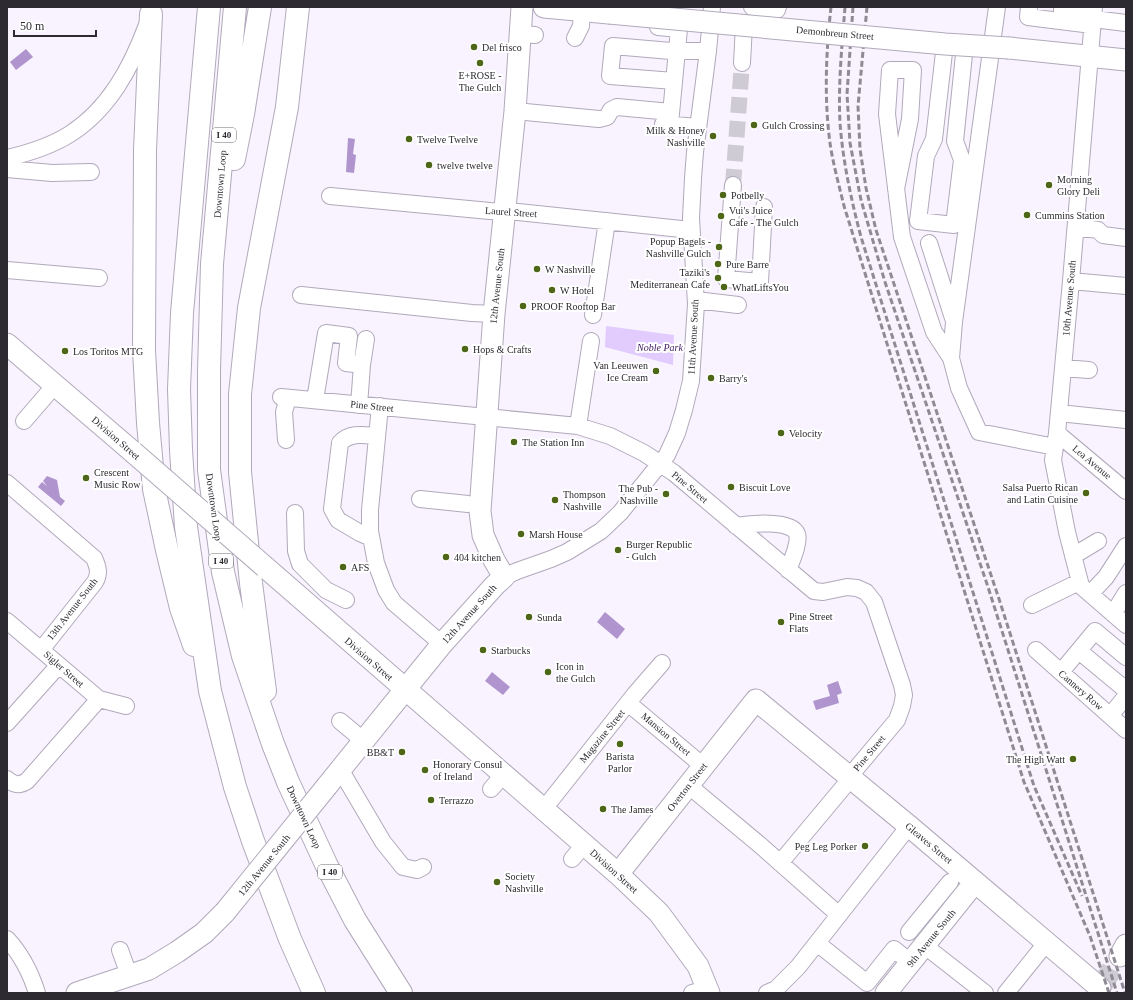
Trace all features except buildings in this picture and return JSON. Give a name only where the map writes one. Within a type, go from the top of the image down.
[{"type":"highway","points":[[193,186],[195,7]]},
{"type":"highway","name":"I 40","points":[[209,7],[182,313],[179,389],[186,527],[210,691],[235,787],[253,841],[290,938],[314,993]]},
{"type":"highway","name":"Downtown Loop","points":[[235,7],[212,264],[209,371],[209,470],[223,572],[243,656],[273,744],[288,782],[326,864],[355,920],[401,993]]},
{"type":"highway","points":[[212,264],[243,114],[260,7]]},
{"type":"highway","points":[[273,744],[250,583],[240,472],[240,394],[249,308],[287,107],[298,7]]},
{"type":"highway","points":[[151,10],[145,150],[144,350],[148,423],[154,489],[180,608],[210,691]]},
{"type":"main road","name":"12th Avenue South","points":[[77,993],[149,969],[204,933],[225,912],[442,644],[504,577],[491,555],[483,535],[480,511],[494,314],[506,212],[515,111],[528,35],[522,7]]},
{"type":"main road","name":"Demonbreun Street","points":[[544,7],[609,13],[748,16],[955,44],[1126,60]]},
{"type":"main road","name":"Division Street","points":[[7,344],[405,690],[497,782],[543,810],[578,852],[618,874],[659,913],[698,966],[703,992]]},
{"type":"main road","name":"Gleaves Street","points":[[756,700],[909,826],[1046,942],[1099,990]]},
{"type":"main road","name":"Overton Street","points":[[618,874],[756,700]]},
{"type":"main road","name":"9th Avenue South","points":[[886,993],[925,946],[932,920],[975,882]]},
{"type":"street","name":"11th Avenue South","points":[[504,577],[567,552],[601,531],[620,513],[667,455],[677,433],[684,410],[690,381],[696,300],[691,230],[694,158],[708,51],[712,7]]},
{"type":"street","points":[[742,63],[748,16],[777,10],[778,7]]},
{"type":"street","points":[[951,358],[954,322],[997,7]]},
{"type":"street","points":[[1029,7],[1028,17],[1093,16]]},
{"type":"street","points":[[1062,7],[1062,10],[1070,14],[1093,16],[1126,23]]},
{"type":"street","points":[[7,158],[49,145],[70,134],[90,119],[108,101],[118,87],[141,40],[151,10]]},
{"type":"street","points":[[575,38],[581,26],[582,11]]},
{"type":"street","name":"10th Avenue South","points":[[1083,587],[1073,556],[1053,460],[1059,413],[1071,282],[1093,16]]},
{"type":"street","points":[[637,25],[679,28],[674,81],[668,120]]},
{"type":"street","points":[[955,44],[955,141],[962,160],[954,225],[918,221],[926,156],[934,139],[955,44]]},
{"type":"street","points":[[674,81],[610,76],[613,46],[676,51],[708,51]]},
{"type":"street","points":[[896,189],[910,119],[914,70],[890,70],[887,114],[896,189],[902,237],[934,332],[951,358],[959,388],[979,432],[1056,440]]},
{"type":"street","points":[[888,106],[911,108]]},
{"type":"street","points":[[515,111],[599,119],[607,117],[611,110],[617,107],[698,127]]},
{"type":"street","points":[[7,169],[52,173],[91,172]]},
{"type":"street","points":[[733,185],[726,279],[760,282],[764,207]]},
{"type":"street","name":"Laurel Street","points":[[330,196],[691,230]]},
{"type":"street","points":[[593,315],[607,221]]},
{"type":"street","points":[[1075,232],[1098,230],[1103,235],[1126,238]]},
{"type":"street","points":[[929,243],[954,322]]},
{"type":"street","points":[[7,270],[99,278]]},
{"type":"street","points":[[1071,282],[1124,282]]},
{"type":"street","points":[[301,295],[494,314]]},
{"type":"street","points":[[696,300],[738,305]]},
{"type":"street","points":[[315,400],[326,332],[349,336],[346,363],[362,365]]},
{"type":"street","points":[[359,405],[362,365],[366,339]]},
{"type":"street","points":[[578,426],[591,340]]},
{"type":"street","points":[[1063,368],[1088,370]]},
{"type":"street","points":[[24,421],[55,385]]},
{"type":"street","name":"Pine Street","points":[[286,440],[284,398],[578,426],[610,436],[644,453],[674,473],[814,591],[823,592],[847,587],[857,588],[866,592],[874,602],[902,685],[904,695],[902,706],[897,720],[780,862]]},
{"type":"street","points":[[380,406],[370,510],[371,538],[376,563],[391,599],[398,607],[442,644]]},
{"type":"street","points":[[1059,413],[1126,420]]},
{"type":"street","points":[[371,538],[338,520],[332,509],[340,443],[345,437],[359,435],[377,436]]},
{"type":"street","name":"Lea Avenue","points":[[1056,440],[1126,491]]},
{"type":"street","name":"13th Avenue South","points":[[7,483],[94,558],[98,567],[98,576],[95,582],[41,650]]},
{"type":"street","points":[[420,499],[468,504]]},
{"type":"street","points":[[295,513],[296,551],[300,564],[326,590],[346,600]]},
{"type":"street","points":[[736,526],[753,523],[792,527],[797,533],[798,540],[788,570]]},
{"type":"street","points":[[1073,556],[1098,541]]},
{"type":"street","points":[[1032,605],[1083,587],[1106,577],[1126,546]]},
{"type":"street","points":[[1083,587],[1126,625]]},
{"type":"street","points":[[1113,614],[1126,593]]},
{"type":"street","name":"Sigler Street","points":[[7,621],[99,699],[126,706]]},
{"type":"street","points":[[1061,672],[1095,631],[1126,657]]},
{"type":"street","name":"Cannery Row","points":[[1036,650],[1126,730]]},
{"type":"street","points":[[1079,651],[1126,690]]},
{"type":"street","name":"Magazine Street","points":[[543,810],[628,703],[662,663]]},
{"type":"street","points":[[7,723],[59,665]]},
{"type":"street","points":[[1110,716],[1126,696]]},
{"type":"street","points":[[7,779],[16,785],[21,785],[27,781],[99,699]]},
{"type":"street","name":"Mansion Street","points":[[628,703],[703,766]]},
{"type":"street","points":[[340,721],[364,741]]},
{"type":"street","points":[[340,769],[377,823],[383,842],[403,867],[418,870],[423,866]]},
{"type":"street","points":[[688,785],[780,862],[839,915]]},
{"type":"street","points":[[774,992],[798,967],[909,826]]},
{"type":"street","points":[[909,932],[932,920],[950,882]]},
{"type":"street","points":[[7,939],[22,959],[34,982],[37,993]]},
{"type":"street","points":[[1006,993],[1046,942]]},
{"type":"street","points":[[817,943],[867,983],[894,949],[911,963]]},
{"type":"street","points":[[925,946],[985,993]]},
{"type":"street","points":[[120,950],[129,975]]},
{"type":"green space","name":"Noble Park","points":[[606,326],[674,335],[673,365],[605,347]]},
{"type":"shaded area","points":[[26,49],[33,57],[16,70],[10,62]]},
{"type":"shaded area","points":[[348,138],[355,139],[353,154],[356,155],[354,173],[346,172]]},
{"type":"shaded area","points":[[47,476],[57,480],[60,497],[65,501],[61,506],[38,487],[42,482],[47,486],[43,481]]},
{"type":"shaded area","points":[[605,612],[625,629],[617,639],[597,622]]},
{"type":"shaded area","points":[[492,672],[510,687],[503,695],[485,681]]},
{"type":"shaded area","points":[[838,681],[842,693],[837,695],[839,703],[816,710],[813,701],[830,696],[827,685]]},
{"type":"tunnel","points":[[733,185],[742,63]]},
{"type":"tunnel","points":[[1101,987],[1120,956]]},
{"type":"railway","points":[[831,7],[826,92],[828,126],[834,167],[844,206],[1024,782],[1090,936],[1109,993]]},
{"type":"railway","points":[[845,7],[840,79],[840,123],[848,180],[861,237],[1034,786],[1082,896]]},
{"type":"railway","points":[[853,7],[847,94],[850,143],[861,200],[885,282],[988,587],[1117,993]]},
{"type":"railway","points":[[867,7],[858,106],[860,149],[866,188],[876,230],[1000,602],[1125,993]]},
{"type":"place","name":"Del frisco","points":[[474,47]]},
{"type":"place","name":"E+ROSE - The Gulch","points":[[480,63]]},
{"type":"place","name":"Gulch Crossing","points":[[754,125]]},
{"type":"place","name":"Milk & Honey Nashville","points":[[713,136]]},
{"type":"place","name":"Twelve Twelve","points":[[409,139]]},
{"type":"place","name":"twelve twelve","points":[[429,165]]},
{"type":"place","name":"Morning Glory Deli","points":[[1049,185]]},
{"type":"place","name":"Potbelly","points":[[723,195]]},
{"type":"place","name":"Cummins Station","points":[[1027,215]]},
{"type":"place","name":"Vui's Juice Cafe - The Gulch","points":[[721,216]]},
{"type":"place","name":"Popup Bagels - Nashville Gulch","points":[[719,247]]},
{"type":"place","name":"Pure Barre","points":[[718,264]]},
{"type":"place","name":"W Nashville","points":[[537,269]]},
{"type":"place","name":"Taziki's Mediterranean Cafe","points":[[718,278]]},
{"type":"place","name":"WhatLiftsYou","points":[[724,287]]},
{"type":"place","name":"W Hotel","points":[[552,290]]},
{"type":"place","name":"PROOF Rooftop Bar","points":[[523,306]]},
{"type":"place","name":"Hops & Crafts","points":[[465,349]]},
{"type":"place","name":"Los Toritos MTG","points":[[65,351]]},
{"type":"place","name":"Van Leeuwen Ice Cream","points":[[656,371]]},
{"type":"place","name":"Barry's","points":[[711,378]]},
{"type":"place","name":"Velocity","points":[[781,433]]},
{"type":"place","name":"The Station Inn","points":[[514,442]]},
{"type":"place","name":"Crescent Music Row","points":[[86,478]]},
{"type":"place","name":"Biscuit Love","points":[[731,487]]},
{"type":"place","name":"Salsa Puerto Rican and Latin Cuisine","points":[[1086,493]]},
{"type":"place","name":"The Pub - Nashville","points":[[666,494]]},
{"type":"place","name":"Thompson Nashville","points":[[555,500]]},
{"type":"place","name":"Marsh House","points":[[521,534]]},
{"type":"place","name":"Burger Republic - Gulch","points":[[618,550]]},
{"type":"place","name":"404 kitchen","points":[[446,557]]},
{"type":"place","name":"AFS","points":[[343,567]]},
{"type":"place","name":"Sunda","points":[[529,617]]},
{"type":"place","name":"Pine Street Flats","points":[[781,622]]},
{"type":"place","name":"Starbucks","points":[[483,650]]},
{"type":"place","name":"Icon in the Gulch","points":[[548,672]]},
{"type":"place","name":"Barista Parlor","points":[[620,744]]},
{"type":"place","name":"BB&T","points":[[402,752]]},
{"type":"place","name":"The High Watt","points":[[1073,759]]},
{"type":"place","name":"Honorary Consul of Ireland","points":[[425,770]]},
{"type":"place","name":"Terrazzo","points":[[431,800]]},
{"type":"place","name":"The James","points":[[603,809]]},
{"type":"place","name":"Peg Leg Porker","points":[[865,846]]},
{"type":"place","name":"Society Nashville","points":[[497,882]]}]
